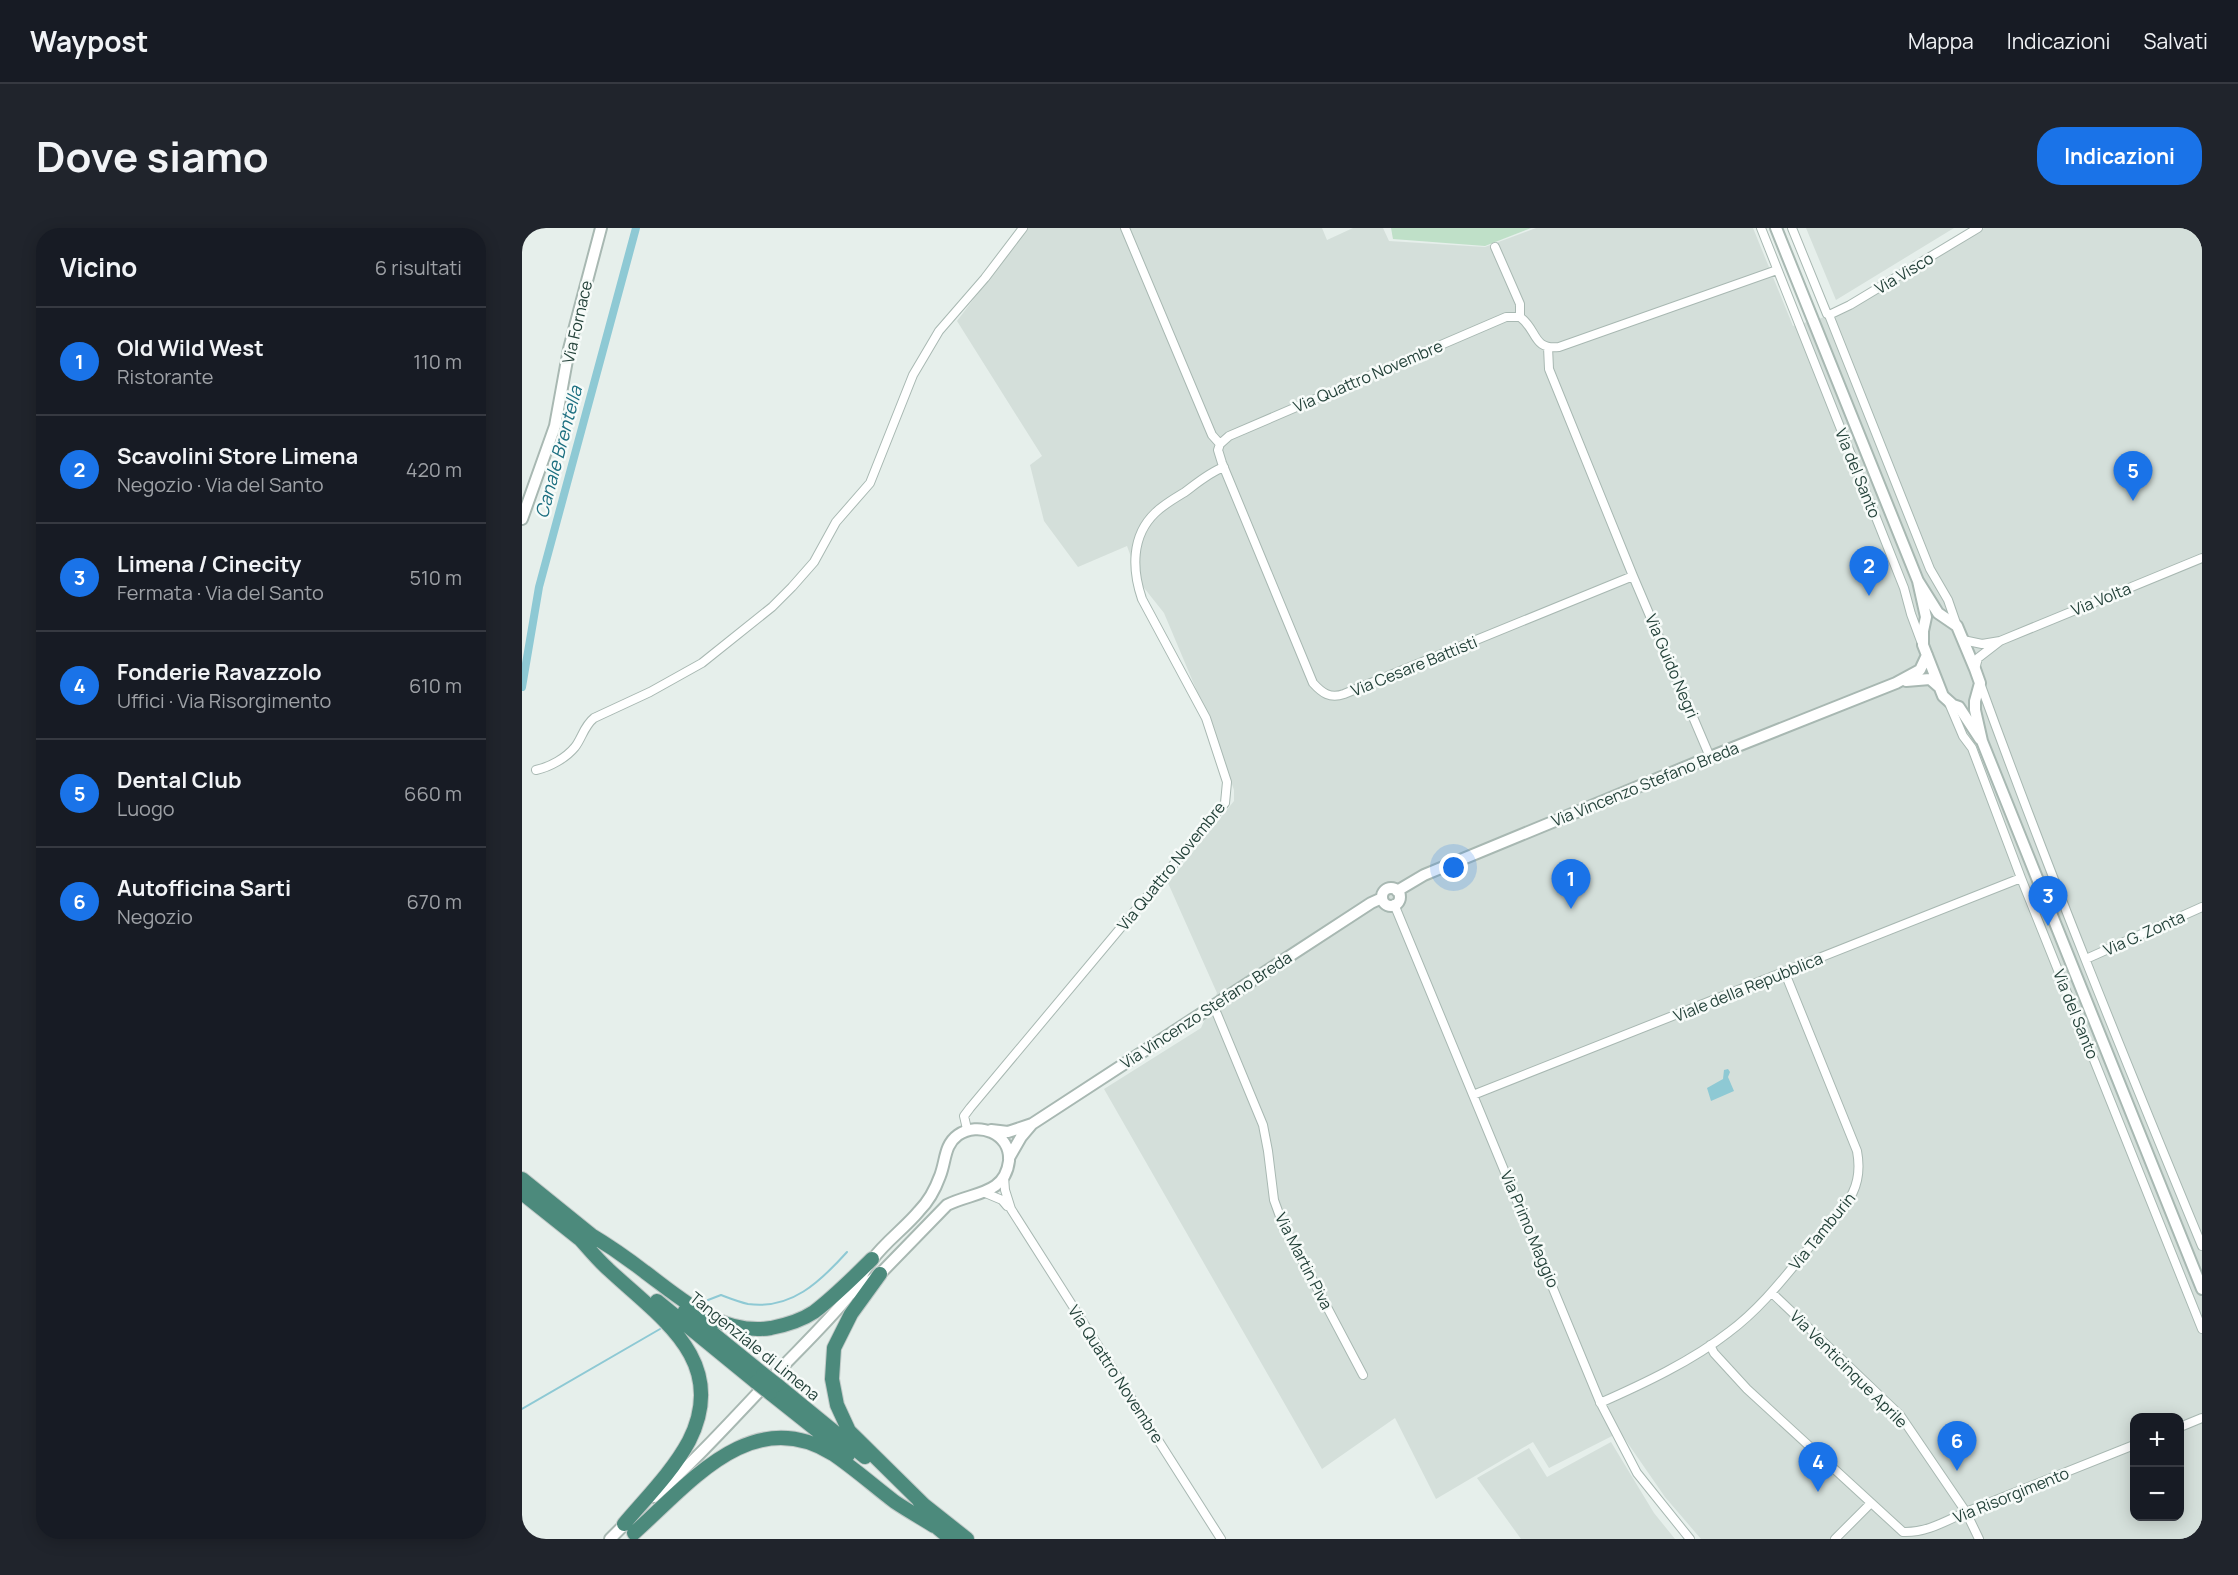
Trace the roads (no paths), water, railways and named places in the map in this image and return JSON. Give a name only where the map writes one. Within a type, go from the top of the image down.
[{"type":"highway","name":"Tangenziale di Limena","points":[[522,1179],[584,1236],[759,1378],[967,1539]]},
{"type":"highway","name":"Tangenziale di Limena","points":[[522,1193],[584,1236]]},
{"type":"highway","points":[[584,1236],[618,1251],[688,1304],[715,1320],[740,1329],[757,1330],[784,1326],[812,1313],[872,1259]]},
{"type":"highway","points":[[584,1236],[607,1268],[668,1323],[686,1343],[698,1372],[700,1393],[698,1420],[688,1443],[629,1532]]},
{"type":"highway","points":[[880,1274],[851,1314],[834,1348],[832,1379],[837,1405],[849,1431],[925,1506]]},
{"type":"highway","name":"Tangenziale di Limena","points":[[773,1389],[951,1539]]},
{"type":"highway","points":[[629,1532],[713,1462],[741,1445],[773,1437],[801,1440],[830,1453],[896,1502],[934,1526]]},
{"type":"street","name":"Via Fornace","points":[[522,519],[555,426],[569,349],[601,228]]},
{"type":"street","points":[[536,770],[558,762],[574,748],[587,724],[594,718],[650,692],[702,663],[772,607],[792,587],[814,562],[836,522],[870,483],[913,375],[939,331],[985,278],[1023,228]]},
{"type":"street","points":[[1120,228],[1126,231]]},
{"type":"street","name":"Via del Santo","points":[[1761,228],[1904,588],[1939,687],[1948,701],[1960,730],[1972,747],[2021,878],[2202,1329]]},
{"type":"street","points":[[1776,228],[1918,580],[1938,613],[1957,626]]},
{"type":"street","points":[[1792,228],[1829,315],[1889,470],[1941,590],[1948,600],[1957,626]]},
{"type":"street","name":"Via Visco","points":[[1829,315],[1842,310],[1978,228]]},
{"type":"street","name":"Via Cesare Battisti","points":[[1126,231],[1212,435],[1220,444],[1218,450],[1224,467],[1313,683],[1320,692],[1329,696],[1344,694],[1633,576]]},
{"type":"street","points":[[1495,247],[1520,304],[1522,310],[1520,317],[1529,325],[1540,344],[1548,348],[1559,347],[1777,270]]},
{"type":"street","name":"Via Quattro Novembre","points":[[1220,444],[1229,436],[1500,319],[1520,317]]},
{"type":"street","points":[[1548,348],[1549,369],[1633,576]]},
{"type":"street","points":[[1812,358],[1826,352]]},
{"type":"street","name":"Via Quattro Novembre","points":[[967,1129],[964,1116],[1225,803],[1227,782],[1206,718],[1142,599],[1135,555],[1144,525],[1155,512],[1224,467]]},
{"type":"street","name":"Via Volta","points":[[2000,641],[2202,558]]},
{"type":"street","name":"Via Guido Negri","points":[[1633,576],[1710,757]]},
{"type":"street","name":"Via del Santo","points":[[1918,580],[1925,608],[1925,626],[1922,636],[1925,650]]},
{"type":"street","points":[[1925,626],[1938,618],[1944,619]]},
{"type":"street","name":"Via del Santo","points":[[1957,626],[2041,842],[2046,862],[2202,1246]]},
{"type":"street","points":[[1963,640],[1982,644],[2000,641]]},
{"type":"street","points":[[1975,669],[1978,658],[2000,641]]},
{"type":"street","name":"Via Vincenzo Stefano Breda","points":[[967,1129],[1008,1132],[1032,1124],[1382,898],[1386,889],[1393,888],[1397,891],[1424,875],[1896,683],[1920,670],[1925,650]]},
{"type":"street","name":"Via Vincenzo Stefano Breda","points":[[1896,683],[1923,678],[1930,679],[1939,687]]},
{"type":"street","points":[[1980,683],[1975,702],[1982,741],[2202,1289]]},
{"type":"street","name":"Via del Santo","points":[[1948,701],[1959,707],[1982,741]]},
{"type":"street","points":[[1959,707],[1975,702]]},
{"type":"street","points":[[2026,848],[2041,842]]},
{"type":"street","name":"Viale della Repubblica","points":[[1473,1095],[2021,878]]},
{"type":"street","points":[[1382,898],[1387,904],[1394,904],[1399,898],[1397,891]]},
{"type":"street","name":"Via Primo Maggio","points":[[1394,904],[1600,1403],[1637,1473],[1690,1539]]},
{"type":"street","name":"Via G. Zonta","points":[[2086,959],[2202,907]]},
{"type":"street","name":"Via Tamburin","points":[[1600,1403],[1635,1388],[1729,1333],[1772,1293],[1857,1187],[1859,1172],[1857,1151],[1785,973]]},
{"type":"street","name":"Via Martin Piva","points":[[1212,1006],[1263,1125],[1274,1200],[1279,1214],[1363,1375]]},
{"type":"street","points":[[2122,1089],[2136,1083]]},
{"type":"street","name":"Via Vincenzo Stefano Breda","points":[[1004,1177],[1009,1158],[1021,1137],[1032,1124]]},
{"type":"street","points":[[610,1539],[629,1532],[848,1296],[872,1259],[921,1209],[939,1179],[946,1151],[955,1137],[967,1129]]},
{"type":"street","points":[[990,1130],[999,1136],[1008,1147],[1009,1158]]},
{"type":"street","points":[[848,1296],[880,1274],[947,1205],[1000,1184],[1004,1177]]},
{"type":"street","name":"Via Quattro Novembre","points":[[1004,1177],[1006,1200],[1011,1209],[1221,1539]]},
{"type":"street","name":"Via Quattro Novembre","points":[[983,1192],[1002,1200],[1011,1209]]},
{"type":"street","name":"Via Venticinque Aprile","points":[[1772,1293],[1900,1415],[1966,1512],[1979,1539]]},
{"type":"street","name":"Via Risorgimento","points":[[1710,1345],[1714,1353],[1747,1389],[1903,1532],[1924,1530],[2130,1447]]},
{"type":"street","points":[[2184,1425],[2202,1418]]},
{"type":"street","points":[[1835,1539],[1870,1504]]},
{"type":"water","points":[[1728,1069],[1730,1072],[1728,1077],[1734,1091],[1711,1101],[1707,1088],[1723,1079],[1724,1070]]},
{"type":"waterway","name":"Canale Brentella","points":[[522,687],[539,587],[636,228]]},
{"type":"waterway","points":[[708,1300],[721,1295],[748,1304],[778,1303],[804,1292],[826,1274],[847,1252]]},
{"type":"waterway","points":[[522,1409],[660,1329]]},
{"type":"place","name":"Dental Club","points":[[2133,501]]},
{"type":"place","name":"Scavolini Store Limena","points":[[1869,596]]},
{"type":"place","name":"Old Wild West","points":[[1571,909]]},
{"type":"place","name":"Limena / Cinecity","points":[[2048,926]]},
{"type":"place","name":"Autofficina Sarti","points":[[1957,1471]]},
{"type":"place","name":"Fonderie Ravazzolo","points":[[1818,1492]]}]
